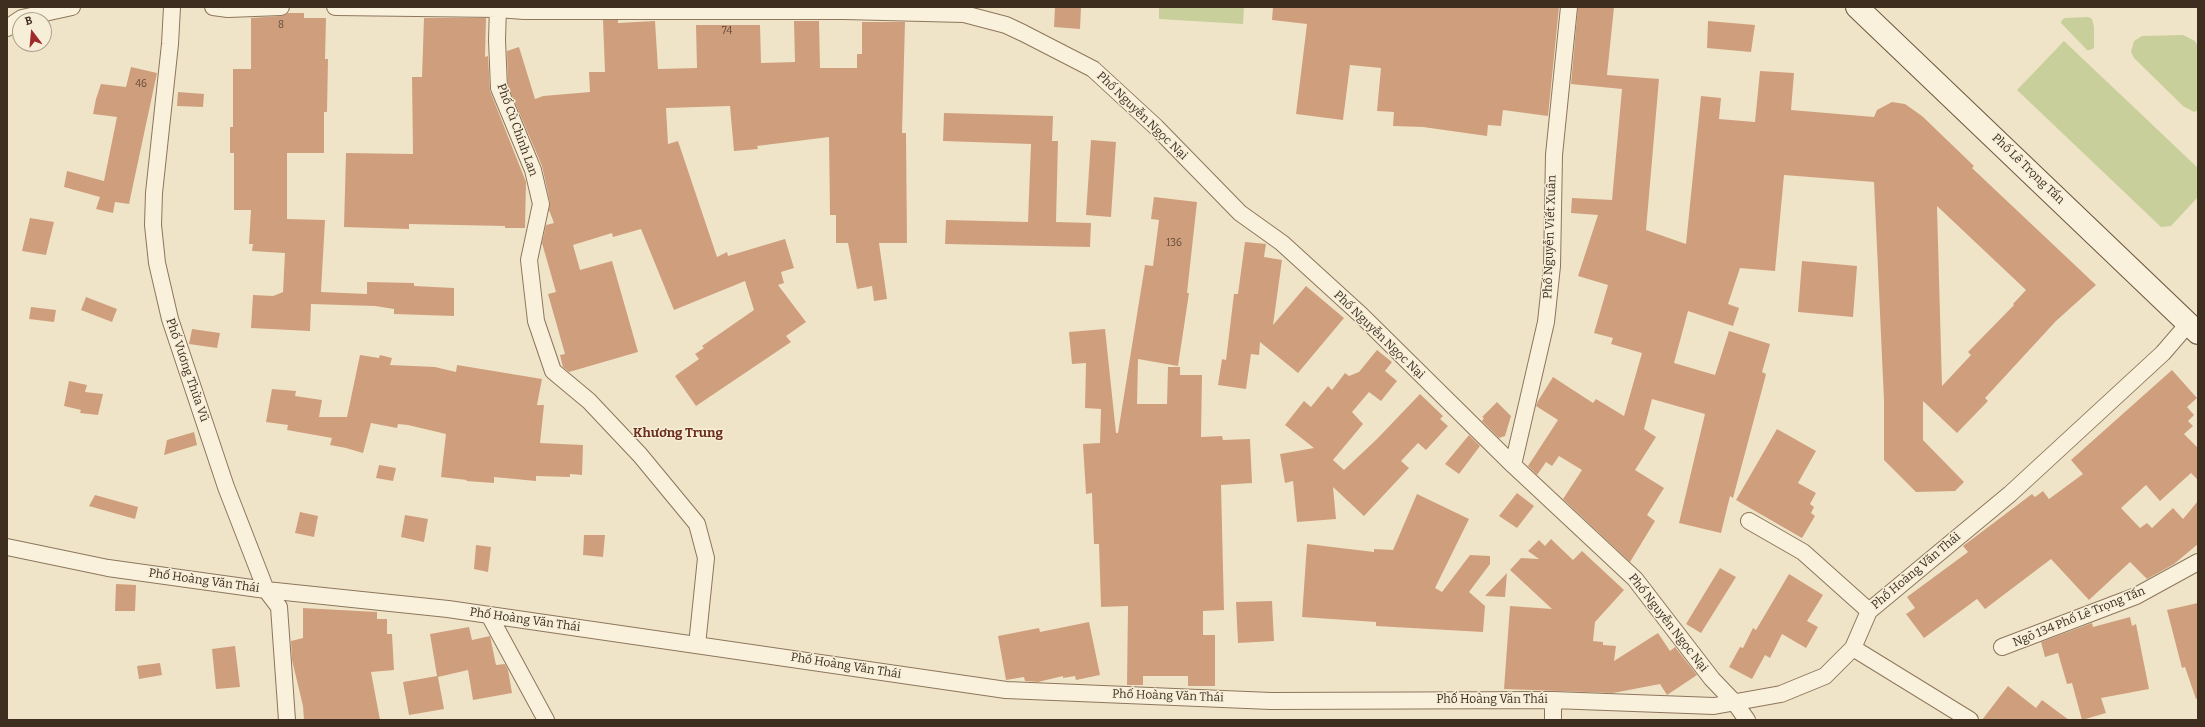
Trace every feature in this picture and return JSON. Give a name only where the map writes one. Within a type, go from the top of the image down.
[{"type":"main road","name":"Phố Lê Trọng Tấn","points":[[1857,7],[1904,54],[2005,147],[2193,328]]},
{"type":"street","points":[[7,28],[22,18],[72,7]]},
{"type":"street","name":"Phố Vương Thừa Vũ","points":[[172,7],[170,44],[154,194],[153,225],[157,263],[170,319],[226,487],[266,590],[279,607],[287,720]]},
{"type":"street","points":[[213,7],[228,9],[280,7]]},
{"type":"street","name":"Phố Nguyễn Ngọc Nại","points":[[335,7],[498,8],[531,11],[918,12],[964,14],[1006,25],[1093,69],[1156,127],[1240,213],[1282,243],[1360,315],[1513,465],[1635,579],[1712,679],[1735,704],[1747,720]]},
{"type":"street","name":"Phố Nguyễn Viết Xuân","points":[[1513,465],[1546,322],[1552,266],[1554,155],[1569,7]]},
{"type":"street","name":"Phố Cù Chính Lan","points":[[498,8],[499,88],[533,170],[541,204],[529,260],[536,321],[552,371],[589,401],[640,455],[697,524],[706,558],[697,645]]},
{"type":"street","name":"Phố Hoàng Văn Thái","points":[[7,547],[108,568],[266,590],[489,615],[1006,690],[1271,701],[1553,700],[1682,706],[1735,704],[1780,694],[1825,676],[1853,648],[1869,611],[2010,494],[2163,353],[2193,328]]},
{"type":"street","points":[[1748,521],[1803,552],[1869,611]]},
{"type":"street","name":"Ngõ 134 Phố Lê Trọng Tấn","points":[[2002,647],[2136,596],[2198,562]]},
{"type":"street","points":[[489,615],[546,720]]},
{"type":"street","points":[[1853,648],[1970,720]]},
{"type":"street","points":[[1552,720],[1553,700]]},
{"type":"green space","points":[[1159,7],[1244,7],[1243,24],[1159,19]]},
{"type":"green space","points":[[2088,17],[2092,19],[2094,27],[2094,48],[2090,50],[2087,50],[2061,23],[2065,18]]},
{"type":"green space","points":[[2183,35],[2195,41],[2198,47],[2198,110],[2194,112],[2183,106],[2134,58],[2131,52],[2134,41],[2142,36]]},
{"type":"green space","points":[[2064,41],[2198,168],[2198,197],[2171,226],[2161,227],[2017,90]]},
{"type":"building","points":[[1055,7],[1081,7],[1080,29],[1054,27]]},
{"type":"building","points":[[1273,7],[1559,7],[1548,116],[1503,110],[1501,126],[1488,125],[1487,136],[1423,127],[1393,126],[1394,112],[1377,111],[1381,68],[1350,65],[1343,120],[1296,114],[1307,24],[1272,20]]},
{"type":"building","points":[[1578,7],[1614,7],[1607,75],[1659,79],[1646,230],[1686,244],[1701,96],[1721,98],[1719,119],[1755,122],[1760,71],[1794,73],[1791,110],[1874,117],[1877,110],[1892,102],[1905,104],[1922,116],[1974,166],[1972,168],[2096,285],[2056,321],[1985,398],[1988,401],[1957,433],[1923,401],[1923,440],[1964,482],[1955,491],[1916,492],[1884,460],[1884,401],[1874,182],[1784,175],[1775,271],[1740,268],[1728,304],[1739,308],[1733,326],[1688,311],[1674,363],[1715,375],[1729,331],[1770,344],[1762,372],[1766,374],[1764,382],[1733,498],[1730,496],[1721,533],[1679,523],[1705,414],[1652,399],[1644,429],[1656,437],[1635,470],[1664,488],[1647,515],[1655,521],[1630,562],[1563,499],[1582,470],[1559,456],[1552,466],[1546,462],[1537,475],[1528,466],[1558,420],[1536,406],[1553,377],[1593,403],[1596,399],[1624,416],[1642,353],[1611,344],[1613,338],[1594,333],[1608,285],[1578,276],[1598,215],[1571,213],[1572,198],[1612,200],[1622,89],[1571,84]],"holes":[[[1937,206],[2026,290],[2013,304],[2014,305],[1968,352],[1971,355],[1942,386]]]},
{"type":"building","points":[[288,13],[304,13],[304,18],[326,18],[325,59],[328,59],[327,112],[324,112],[324,153],[287,153],[287,219],[325,220],[321,292],[367,294],[367,282],[414,283],[414,286],[454,288],[454,316],[394,314],[394,309],[375,306],[311,304],[310,331],[251,328],[253,295],[273,296],[283,292],[285,253],[252,251],[253,244],[249,244],[251,210],[234,210],[234,153],[230,153],[230,127],[233,127],[233,69],[251,69],[251,18],[281,16]]},
{"type":"building","points":[[424,18],[486,18],[485,57],[488,56],[490,91],[526,182],[525,228],[505,228],[505,226],[409,224],[409,229],[344,227],[346,153],[413,154],[412,77],[422,77]]},
{"type":"building","points":[[603,20],[618,20],[618,23],[655,21],[658,69],[697,68],[696,25],[760,25],[761,63],[795,62],[794,21],[819,21],[820,68],[857,68],[857,54],[862,54],[862,22],[905,22],[902,133],[906,133],[907,243],[879,243],[887,299],[874,301],[872,286],[857,289],[848,243],[836,243],[836,215],[830,215],[829,137],[757,146],[758,149],[734,151],[730,106],[666,108],[668,144],[678,141],[717,257],[727,252],[728,256],[785,239],[794,268],[781,272],[784,283],[778,285],[806,322],[786,336],[791,342],[696,406],[675,376],[699,359],[695,354],[704,348],[702,346],[754,310],[745,281],[674,310],[641,229],[613,237],[612,233],[573,245],[580,270],[612,261],[638,352],[569,372],[563,367],[560,355],[565,354],[548,294],[556,292],[542,243],[546,225],[554,223],[549,210],[550,202],[542,166],[508,86],[507,51],[519,47],[535,99],[543,96],[590,92],[589,72],[605,72]]},
{"type":"building","points":[[1708,21],[1755,25],[1751,52],[1707,48]]},
{"type":"building","points":[[131,67],[157,73],[129,204],[115,202],[113,213],[96,209],[100,197],[64,187],[67,171],[104,181],[117,117],[93,114],[96,99],[101,84],[126,87]]},
{"type":"building","points":[[178,92],[204,94],[203,107],[177,106]]},
{"type":"building","points":[[944,113],[1053,116],[1052,141],[1058,141],[1056,222],[1091,223],[1090,247],[945,244],[946,220],[1028,222],[1031,144],[943,141]]},
{"type":"building","points":[[1091,140],[1116,142],[1111,217],[1086,215]]},
{"type":"building","points":[[1154,197],[1197,202],[1187,293],[1189,293],[1178,366],[1138,359],[1137,404],[1167,404],[1168,367],[1180,367],[1180,375],[1202,375],[1201,437],[1222,436],[1223,440],[1250,439],[1252,483],[1221,485],[1224,610],[1203,611],[1203,635],[1215,635],[1215,686],[1188,686],[1188,676],[1143,676],[1143,685],[1127,685],[1128,606],[1101,607],[1099,544],[1094,544],[1092,493],[1086,494],[1083,444],[1100,443],[1101,409],[1085,408],[1086,363],[1072,364],[1069,332],[1105,329],[1116,433],[1118,433],[1145,265],[1153,266],[1159,220],[1151,219]]},
{"type":"building","points":[[30,218],[54,222],[46,255],[22,251]]},
{"type":"building","points":[[1245,242],[1266,244],[1264,257],[1282,260],[1273,325],[1306,286],[1344,318],[1298,373],[1260,342],[1259,355],[1251,354],[1246,389],[1218,385],[1222,359],[1226,360],[1234,294],[1238,294]]},
{"type":"building","points":[[1802,261],[1857,266],[1853,317],[1798,312]]},
{"type":"building","points":[[86,297],[117,309],[112,322],[81,310]]},
{"type":"building","points":[[31,307],[56,310],[54,322],[29,319]]},
{"type":"building","points":[[192,329],[220,333],[217,348],[189,344]]},
{"type":"building","points":[[1377,350],[1392,362],[1385,371],[1397,381],[1381,401],[1369,392],[1352,412],[1363,424],[1333,460],[1344,470],[1377,439],[1420,394],[1443,416],[1440,419],[1448,426],[1426,450],[1418,443],[1401,461],[1409,468],[1364,516],[1333,487],[1336,519],[1297,522],[1293,481],[1285,483],[1280,454],[1314,448],[1285,425],[1304,401],[1311,407],[1328,386],[1332,390],[1345,373],[1349,376],[1359,372]]},
{"type":"building","points":[[360,355],[379,358],[380,355],[392,358],[390,365],[435,367],[456,372],[457,365],[542,379],[537,405],[544,405],[540,443],[583,445],[582,475],[570,474],[570,477],[536,476],[536,481],[494,477],[494,483],[441,477],[446,434],[408,425],[398,424],[397,428],[371,423],[363,453],[330,445],[332,438],[287,430],[288,425],[266,422],[272,389],[296,391],[295,396],[322,400],[319,417],[347,417]]},
{"type":"building","points":[[2172,370],[2197,398],[2187,407],[2194,415],[2188,421],[2193,426],[2184,434],[2198,448],[2198,480],[2191,473],[2160,501],[2146,485],[2121,508],[2140,528],[2147,523],[2152,528],[2173,508],[2183,519],[2198,501],[2198,544],[2174,564],[2147,579],[2130,562],[2089,600],[2051,559],[1985,609],[1977,599],[1924,638],[1906,614],[1915,608],[1907,597],[1968,552],[1963,546],[2032,494],[2035,497],[2043,491],[2049,499],[2083,474],[2071,460]]},
{"type":"building","points":[[69,381],[87,385],[85,392],[103,394],[98,415],[80,413],[81,410],[64,406]]},
{"type":"building","points":[[1497,402],[1511,416],[1505,436],[1499,438],[1482,421],[1484,418],[1482,417]]},
{"type":"building","points":[[1777,429],[1816,451],[1798,483],[1816,493],[1810,504],[1814,507],[1811,513],[1815,516],[1802,538],[1736,500]]},
{"type":"building","points":[[194,432],[197,445],[164,455],[167,440]]},
{"type":"building","points":[[1469,435],[1480,446],[1459,474],[1445,464]]},
{"type":"building","points":[[379,465],[396,468],[393,481],[376,478]]},
{"type":"building","points":[[1517,493],[1534,506],[1517,528],[1499,516]]},
{"type":"building","points":[[1417,494],[1469,519],[1435,588],[1442,592],[1470,555],[1490,556],[1490,564],[1469,592],[1485,606],[1483,632],[1376,626],[1376,622],[1302,617],[1307,544],[1374,552],[1374,549],[1393,550]]},
{"type":"building","points":[[95,495],[138,507],[135,519],[89,506]]},
{"type":"building","points":[[300,512],[318,516],[314,537],[295,533]]},
{"type":"building","points":[[405,515],[428,519],[424,542],[401,537]]},
{"type":"building","points":[[584,535],[605,535],[603,557],[583,555]]},
{"type":"building","points":[[1551,539],[1573,560],[1582,551],[1624,590],[1595,622],[1593,641],[1603,642],[1603,645],[1616,646],[1614,661],[1658,633],[1670,651],[1675,647],[1697,675],[1667,695],[1660,684],[1613,693],[1504,689],[1510,606],[1552,609],[1510,570],[1521,558],[1539,559],[1528,551],[1539,540],[1545,546]]},
{"type":"building","points":[[476,545],[491,547],[488,572],[474,569]]},
{"type":"building","points":[[1720,568],[1736,577],[1701,633],[1686,624]]},
{"type":"building","points":[[1507,573],[1505,597],[1485,596]]},
{"type":"building","points":[[1789,574],[1823,595],[1807,621],[1818,627],[1806,648],[1782,634],[1770,658],[1765,655],[1752,679],[1729,667],[1740,647],[1743,648],[1753,628],[1756,630]]},
{"type":"building","points":[[116,584],[136,585],[135,611],[115,611]]},
{"type":"building","points":[[1272,601],[1274,641],[1238,643],[1236,602]]},
{"type":"building","points":[[2198,603],[2198,698],[2196,699],[2185,667],[2182,668],[2167,610]]},
{"type":"building","points":[[303,608],[377,612],[377,619],[387,619],[387,634],[392,634],[394,670],[371,672],[380,720],[304,720],[303,706],[292,660],[291,641],[303,638]]},
{"type":"building","points":[[2130,617],[2132,626],[2136,624],[2149,689],[2101,698],[2106,713],[2082,720],[2072,683],[2067,684],[2058,653],[2045,657],[2041,642],[2092,623],[2093,627]]},
{"type":"building","points":[[1089,622],[1100,675],[1076,680],[1075,676],[1063,678],[1063,676],[1038,682],[1025,681],[1024,677],[1006,680],[998,636],[1039,628],[1040,632]]},
{"type":"building","points":[[469,627],[472,640],[490,636],[496,665],[505,664],[508,670],[512,693],[473,700],[468,670],[438,677],[444,709],[409,715],[403,682],[437,676],[430,634]]},
{"type":"building","points":[[235,646],[240,687],[216,689],[212,649]]},
{"type":"building","points":[[160,663],[162,675],[139,679],[137,666]]},
{"type":"building","points":[[2008,686],[2036,708],[2042,700],[2069,720],[1982,720]]},
{"type":"district","name":"Khương Trung","points":[[678,433]]}]
